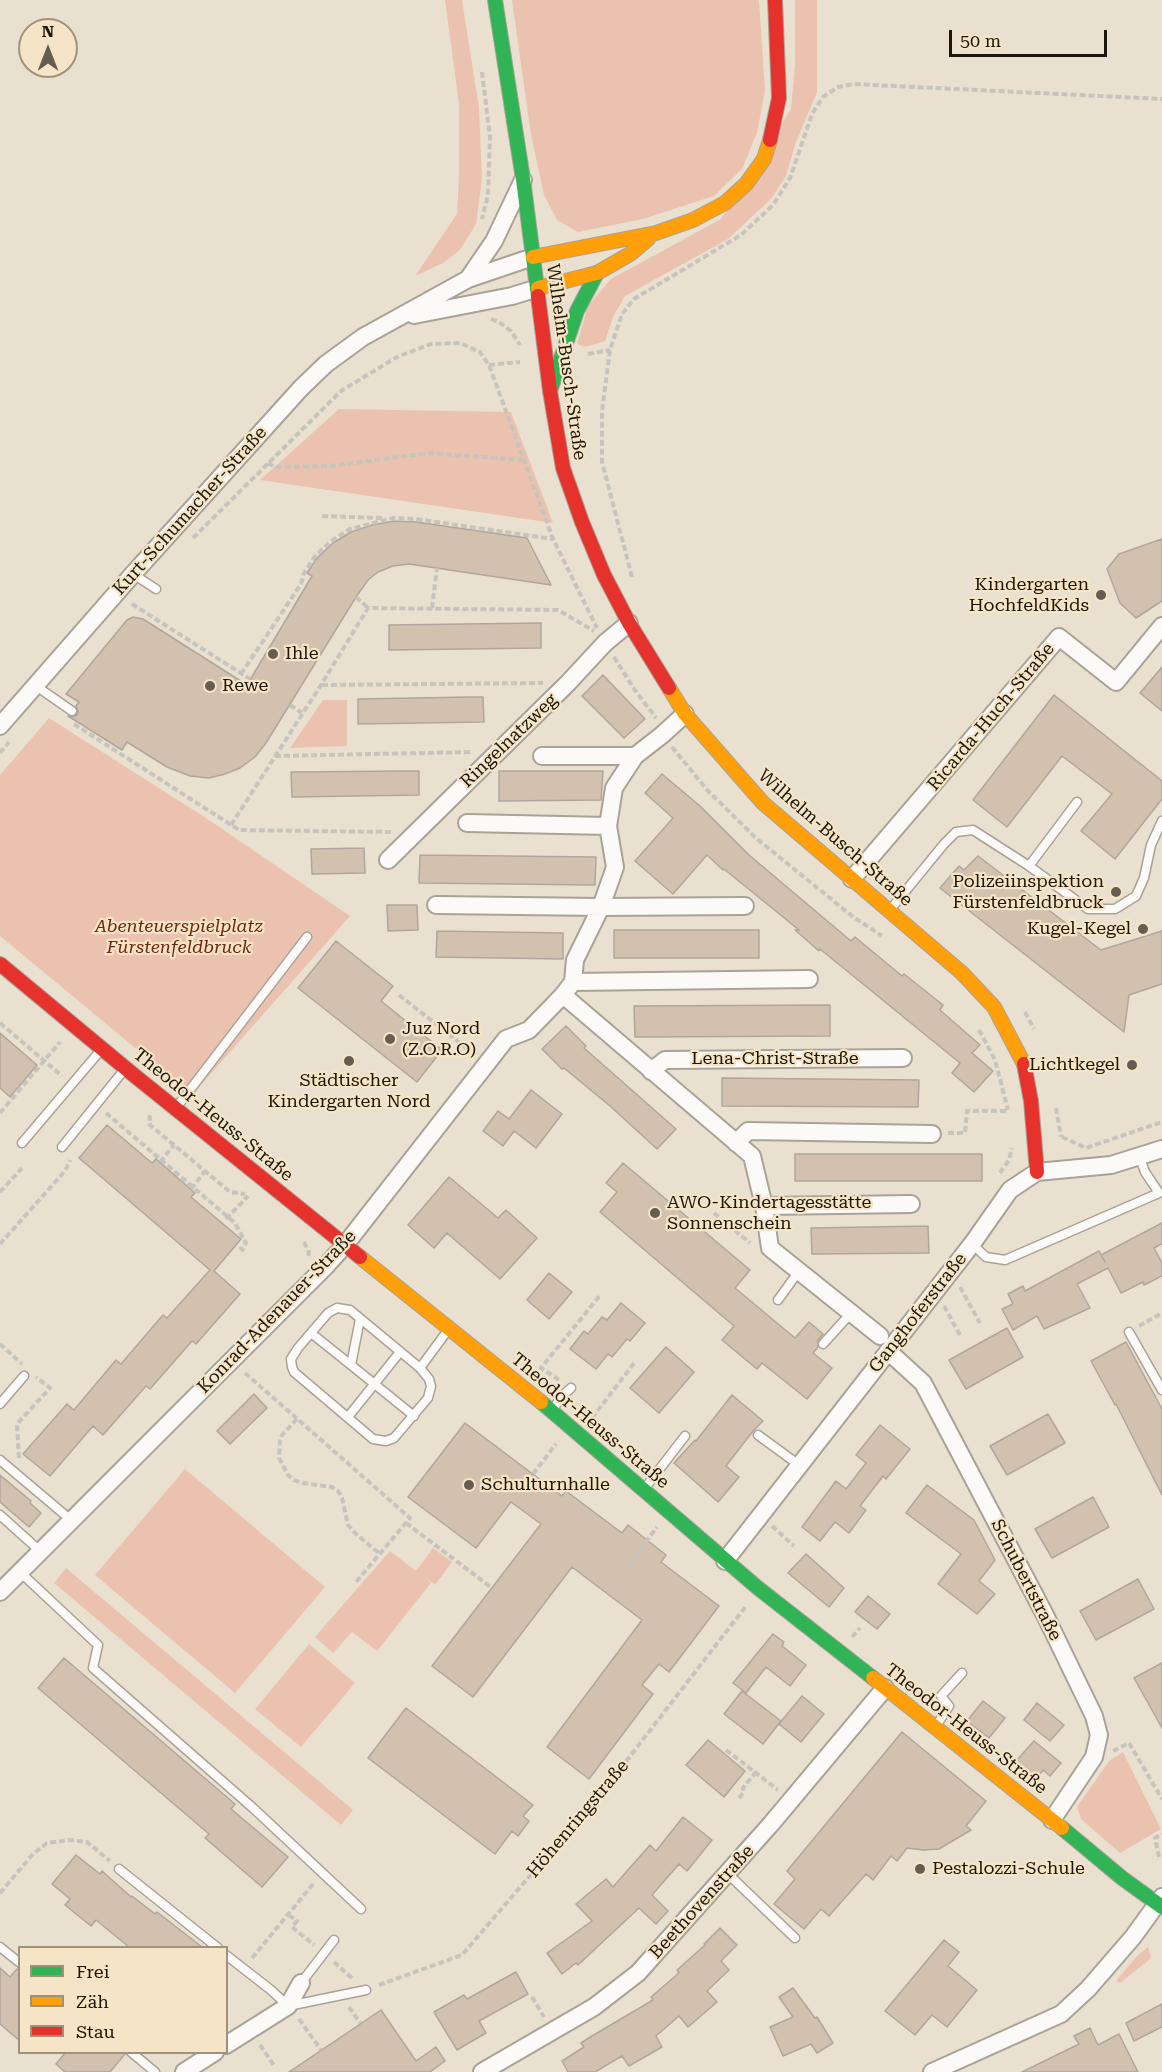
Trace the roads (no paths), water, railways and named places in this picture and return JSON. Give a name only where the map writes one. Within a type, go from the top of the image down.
[{"type":"main road","name":"Wilhelm-Busch-Straße","points":[[495,0],[523,179],[550,392],[563,468],[604,575],[629,622],[685,714],[763,803],[962,973],[994,1007],[1026,1069],[1037,1172]]},
{"type":"main road","points":[[533,257],[656,233],[693,220],[725,203],[746,184],[764,159],[774,129],[779,98],[775,0]]},
{"type":"main road","points":[[538,288],[597,273],[630,254],[656,233]]},
{"type":"main road","points":[[550,392],[578,311],[597,273]]},
{"type":"main road","name":"Theodor-Heuss-Straße","points":[[0,964],[552,1412],[725,1561],[936,1727],[1122,1878],[1161,1903]]},
{"type":"street","name":"Kurt-Schumacher-Straße","points":[[468,279],[494,241],[523,179]]},
{"type":"street","name":"Kurt-Schumacher-Straße","points":[[0,726],[133,574],[301,388],[326,364],[363,337],[468,279],[533,257]]},
{"type":"street","name":"Kurt-Schumacher-Straße","points":[[399,318],[512,296],[538,288]]},
{"type":"street","name":"Ringelnatzweg","points":[[388,860],[568,683],[605,643],[629,622]]},
{"type":"street","name":"Ricarda-Huch-Straße","points":[[852,879],[1059,636],[1116,682],[1162,626]]},
{"type":"street","points":[[568,989],[575,960],[601,907],[615,867],[608,826],[614,788],[635,756],[685,714]]},
{"type":"street","points":[[542,756],[635,756]]},
{"type":"street","points":[[467,823],[608,826]]},
{"type":"street","points":[[436,905],[745,906]]},
{"type":"street","points":[[568,989],[810,979]]},
{"type":"street","points":[[568,989],[651,1071],[752,1156],[764,1206],[770,1248],[879,1336]]},
{"type":"street","name":"Konrad-Adenauer-Straße","points":[[0,1592],[345,1245],[506,1039],[529,1030],[568,989]]},
{"type":"street","name":"Lena-Christ-Straße","points":[[651,1071],[665,1060],[903,1058]]},
{"type":"street","points":[[736,1143],[748,1131],[932,1134]]},
{"type":"street","name":"Ganghoferstraße","points":[[725,1561],[972,1244],[1010,1190],[1037,1172],[1111,1165],[1140,1158],[1162,1149]]},
{"type":"street","points":[[764,1206],[911,1204]]},
{"type":"street","name":"Schubertstraße","points":[[888,1351],[923,1383],[1045,1615],[1094,1716],[1099,1735],[1094,1757],[1052,1820]]},
{"type":"street","name":"Beethovenstraße","points":[[482,2072],[594,2007],[631,1979],[728,1874],[885,1688]]},
{"type":"street","points":[[933,2072],[1061,2014],[1088,1989],[1161,1903]]},
{"type":"street","points":[[228,2044],[293,2012],[301,1983]]},
{"type":"street","points":[[184,2072],[212,2054]]},
{"type":"lane","points":[[133,574],[156,589]]},
{"type":"lane","points":[[36,686],[72,711]]},
{"type":"lane","points":[[1029,866],[1077,802]]},
{"type":"lane","points":[[890,910],[944,843],[956,832],[973,830],[1029,866],[1088,909],[1115,909],[1136,896],[1144,878],[1151,845],[1162,821]]},
{"type":"lane","points":[[176,1108],[307,937]]},
{"type":"lane","points":[[22,1143],[102,1048]]},
{"type":"lane","points":[[62,1147],[126,1068]]},
{"type":"lane","points":[[972,1244],[986,1257],[1005,1260],[1160,1193],[1145,1172],[1140,1158]]},
{"type":"lane","points":[[778,1300],[799,1272]]},
{"type":"lane","points":[[338,1308],[350,1310],[360,1319],[420,1368],[429,1379],[430,1393],[414,1416],[394,1438],[386,1442],[373,1439],[294,1372],[291,1359],[328,1313],[338,1308]]},
{"type":"lane","points":[[823,1344],[851,1313]]},
{"type":"lane","points":[[351,1365],[360,1319]]},
{"type":"lane","points":[[420,1368],[450,1329]]},
{"type":"lane","points":[[1129,1332],[1162,1390]]},
{"type":"lane","points":[[311,1333],[414,1416]]},
{"type":"lane","points":[[348,1417],[400,1352]]},
{"type":"lane","points":[[0,1404],[27,1372]]},
{"type":"lane","points":[[552,1412],[561,1397],[571,1388]]},
{"type":"lane","points":[[758,1435],[799,1465]]},
{"type":"lane","points":[[644,1489],[685,1436]]},
{"type":"lane","points":[[0,1460],[71,1520]]},
{"type":"lane","points":[[0,1515],[40,1551]]},
{"type":"lane","points":[[20,1572],[98,1645],[93,1668],[253,1808],[361,1909]]},
{"type":"lane","points":[[936,1727],[949,1706],[941,1696],[962,1673]]},
{"type":"lane","points":[[119,1869],[217,1946]]},
{"type":"lane","points":[[728,1874],[795,1938]]},
{"type":"lane","points":[[301,1983],[334,1940]]},
{"type":"lane","points":[[0,1947],[18,1961]]},
{"type":"lane","points":[[228,1956],[271,1990],[293,2012],[366,1990]]},
{"type":"lane","points":[[133,2054],[155,2072]]},
{"type":"place","name":"Kindergarten HochfeldKids","points":[[1101,595]]},
{"type":"place","name":"Ihle","points":[[273,654]]},
{"type":"place","name":"Rewe","points":[[210,686]]},
{"type":"place","name":"Polizeiinspektion Fürstenfeldbruck","points":[[1116,892]]},
{"type":"place","name":"Kugel-Kegel","points":[[1143,929]]},
{"type":"place","name":"Juz Nord (Z.O.R.O)","points":[[390,1039]]},
{"type":"place","name":"Städtischer Kindergarten Nord","points":[[349,1061]]},
{"type":"place","name":"Lichtkegel","points":[[1132,1065]]},
{"type":"place","name":"AWO-Kindertagesstätte Sonnenschein","points":[[655,1213]]},
{"type":"place","name":"Schulturnhalle","points":[[469,1485]]},
{"type":"place","name":"Pestalozzi-Schule","points":[[920,1869]]},
{"type":"park label","name":"Abenteuerspielplatz Fürstenfeldbruck","points":[[179,937]]}]
